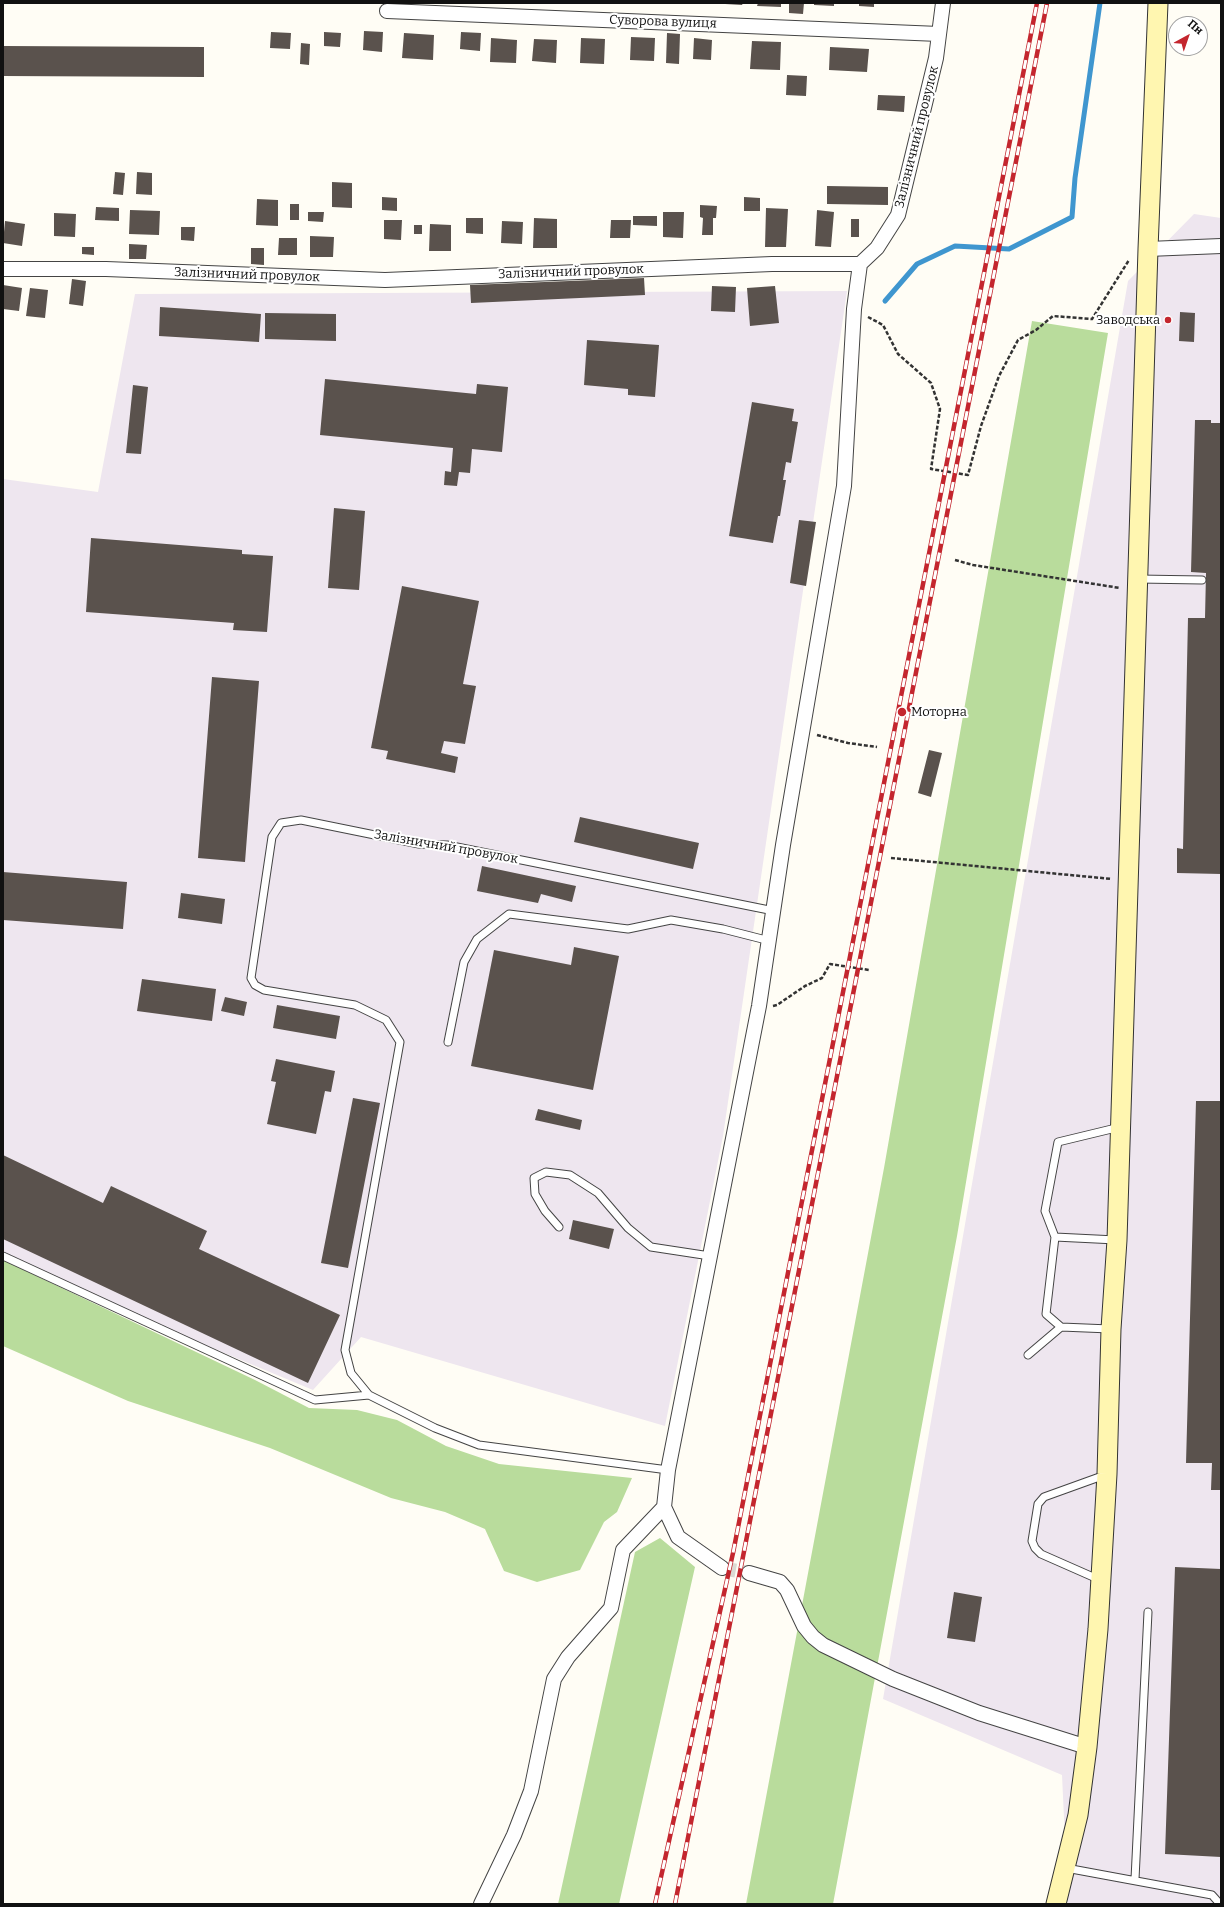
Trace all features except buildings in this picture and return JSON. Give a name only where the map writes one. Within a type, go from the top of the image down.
[{"type":"main road","points":[[1056,1904],[1078,1815],[1098,1629],[1107,1474],[1111,1329],[1117,1240],[1148,249],[1158,3]]},
{"type":"street","name":"Залізничний провулок","points":[[3,269],[113,270],[385,280],[772,264],[860,264],[878,248],[898,215],[936,58],[943,3]]},
{"type":"street","name":"Суворова вулиця","points":[[387,11],[939,34]]},
{"type":"street","points":[[1148,249],[1221,246]]},
{"type":"street","points":[[722,1568],[678,1537],[664,1507],[668,1470],[759,1006],[770,941],[782,845],[844,486],[854,309],[860,264]]},
{"type":"street","points":[[481,1904],[514,1835],[531,1791],[554,1679],[568,1657],[611,1608],[623,1550],[664,1507]]},
{"type":"street","points":[[749,1574],[780,1582],[787,1590],[804,1626],[813,1637],[823,1645],[893,1679],[979,1713],[1086,1747]]},
{"type":"lane","points":[[1138,584],[1202,580]]},
{"type":"lane","name":"Залізничний провулок","points":[[369,1395],[351,1373],[345,1350],[400,1042],[386,1020],[355,1005],[264,990],[255,985],[251,978],[272,837],[281,823],[301,820],[419,844],[447,845],[774,911]]},
{"type":"lane","points":[[448,1042],[464,962],[476,939],[509,914],[628,929],[671,920],[723,929],[770,941]]},
{"type":"lane","points":[[1111,1329],[1061,1327],[1046,1314],[1055,1237],[1045,1211],[1058,1142],[1120,1127]]},
{"type":"lane","points":[[559,1227],[545,1211],[535,1194],[534,1178],[546,1172],[570,1175],[598,1193],[628,1228],[651,1246],[710,1256]]},
{"type":"lane","points":[[1055,1237],[1117,1240]]},
{"type":"lane","points":[[3,1256],[315,1400],[369,1395],[435,1428],[479,1445],[668,1470]]},
{"type":"lane","points":[[1028,1355],[1061,1327]]},
{"type":"lane","points":[[1101,1580],[1041,1554],[1035,1548],[1032,1541],[1038,1504],[1044,1497],[1107,1474]]},
{"type":"lane","points":[[1135,1879],[1148,1612]]},
{"type":"lane","points":[[1066,1868],[1135,1879],[1212,1895],[1220,1904]]},
{"type":"path","points":[[854,309],[883,325],[898,354],[931,383],[940,409],[931,469],[968,475],[981,426],[998,376],[1018,340],[1036,330],[1053,316],[1092,319],[1132,255],[1148,249]]},
{"type":"path","points":[[955,560],[980,566],[1138,584]]},
{"type":"path","points":[[802,731],[877,747]]},
{"type":"path","points":[[891,858],[1128,881]]},
{"type":"path","points":[[759,1006],[777,1006],[805,986],[822,978],[830,964],[868,970]]},
{"type":"shaded area","points":[[1194,214],[1221,218],[1221,1904],[1068,1904],[1062,1775],[883,1699],[1128,281]]},
{"type":"shaded area","points":[[847,291],[723,1136],[665,1426],[361,1337],[313,1390],[3,1261],[3,479],[98,492],[135,294]]},
{"type":"green space","points":[[1032,321],[1108,333],[957,1236],[833,1904],[746,1904],[884,1168]]},
{"type":"green space","points":[[3,1260],[255,1380],[309,1408],[357,1410],[397,1420],[446,1446],[499,1464],[632,1478],[617,1512],[604,1522],[580,1570],[537,1582],[504,1571],[485,1529],[445,1512],[391,1498],[270,1448],[128,1401],[3,1346]]},
{"type":"green space","points":[[660,1538],[695,1567],[619,1904],[558,1904],[635,1552]]},
{"type":"waterway","points":[[885,301],[917,264],[955,246],[1009,249],[1072,217],[1075,178],[1100,3]]},
{"type":"tunnel","points":[[722,1568],[749,1573]]},
{"type":"railway","points":[[655,1904],[733,1553],[1037,3]]},
{"type":"railway","points":[[675,1904],[1047,3]]},
{"type":"place","name":"Заводська","points":[[1168,320]]},
{"type":"place","name":"Моторна","points":[[902,712]]}]
